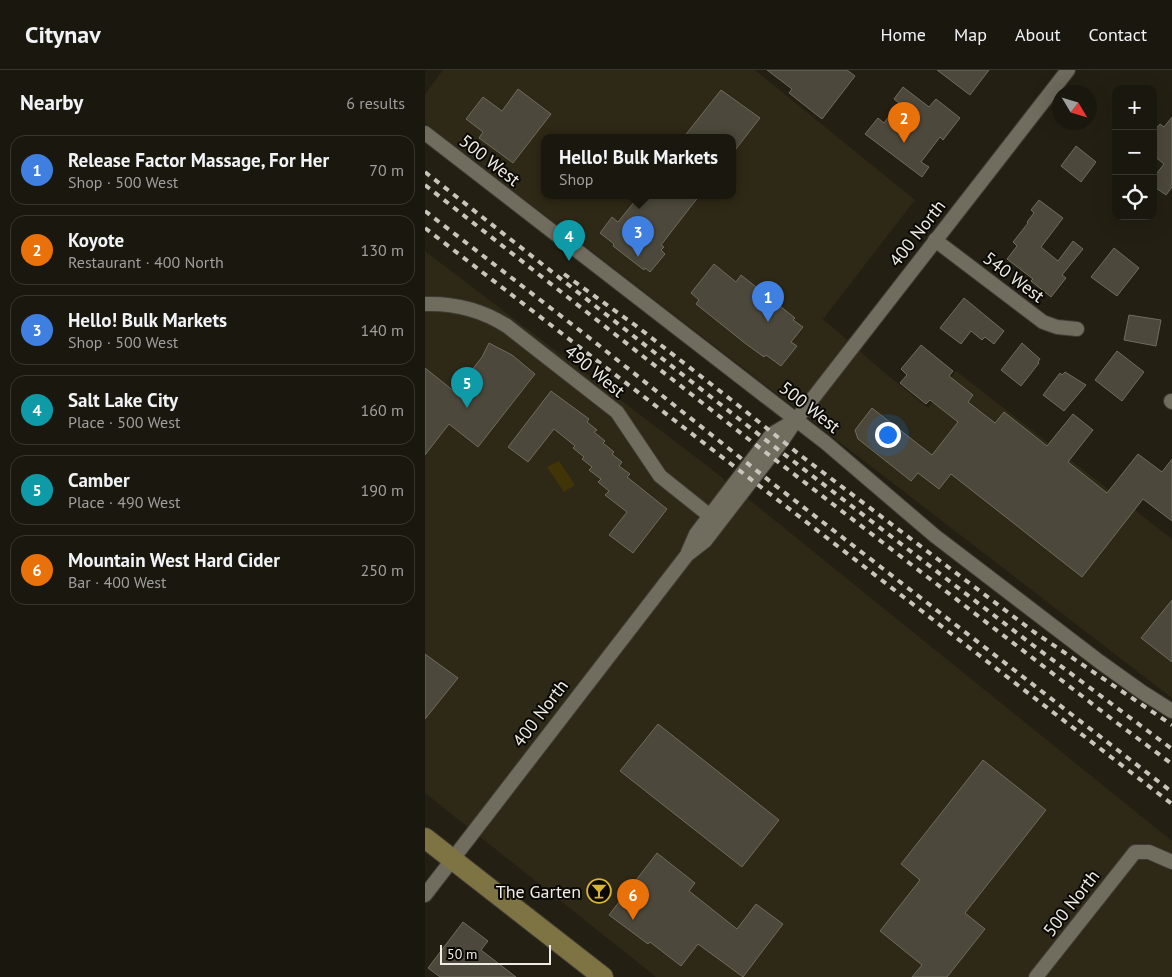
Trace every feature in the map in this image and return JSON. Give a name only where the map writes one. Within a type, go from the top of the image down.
[{"type":"street","name":"400 North","points":[[425,895],[687,556],[705,541],[796,420],[1067,70]]},
{"type":"street","name":"500 West","points":[[425,133],[831,447],[935,536],[1100,662],[1172,711]]},
{"type":"street","name":"540 West","points":[[935,240],[1043,322],[1057,327],[1077,329]]},
{"type":"street","name":"490 West","points":[[425,304],[451,304],[477,310],[507,326],[617,412],[660,476],[710,516]]},
{"type":"street","name":"400 North","points":[[687,556],[696,534],[772,434],[796,420]]},
{"type":"street","points":[[425,838],[603,977]]},
{"type":"street","name":"500 North","points":[[1036,977],[1135,852],[1149,852],[1172,862]]},
{"type":"shaded area","points":[[443,70],[755,70],[915,200],[823,319],[928,408],[956,371],[1172,539],[1172,698],[425,123],[425,94]]},
{"type":"shaded area","points":[[425,251],[710,468],[1172,841],[1172,977],[656,977],[425,793]]},
{"type":"shaded area","points":[[559,461],[575,485],[564,492],[547,467]]},
{"type":"building","points":[[767,70],[847,70],[855,76],[822,119],[789,93],[792,89]]},
{"type":"building","points":[[937,70],[989,70],[970,95]]},
{"type":"building","points":[[903,87],[929,107],[936,99],[960,118],[943,140],[940,137],[921,162],[929,167],[922,177],[865,134],[878,118],[884,123],[899,103],[894,99]]},
{"type":"building","points":[[518,89],[551,114],[513,163],[479,138],[483,132],[466,119],[483,97],[502,111]]},
{"type":"building","points":[[721,90],[760,118],[736,149],[736,134],[686,134]]},
{"type":"building","points":[[1172,117],[1172,187],[1166,195],[1157,189],[1157,173],[1164,164],[1157,158],[1157,127],[1160,124],[1164,127]]},
{"type":"building","points":[[1076,146],[1096,162],[1081,182],[1061,166]]},
{"type":"building","points":[[637,199],[697,199],[661,245],[664,247],[661,250],[665,254],[650,272],[645,268],[644,270],[613,246],[614,244],[600,233],[612,217],[618,222]]},
{"type":"building","points":[[1039,200],[1063,218],[1041,247],[1058,261],[1073,241],[1083,249],[1062,275],[1066,278],[1051,297],[1031,281],[1033,279],[1007,259],[1017,246],[1013,242],[1028,223],[1034,213],[1031,210]]},
{"type":"building","points":[[1114,248],[1139,268],[1117,296],[1091,277]]},
{"type":"building","points":[[714,264],[736,282],[741,275],[795,318],[793,320],[803,327],[791,342],[797,346],[781,366],[746,344],[696,304],[699,300],[691,293]]},
{"type":"building","points":[[964,298],[1004,331],[994,344],[985,337],[982,340],[971,331],[961,344],[940,328]]},
{"type":"building","points":[[1129,315],[1161,320],[1156,346],[1124,340]]},
{"type":"building","points":[[489,343],[512,355],[535,374],[478,447],[449,424],[425,455],[425,368],[455,392],[482,357]]},
{"type":"building","points":[[1022,343],[1040,359],[1021,386],[1001,370]]},
{"type":"building","points":[[921,345],[953,371],[949,376],[973,395],[968,402],[995,423],[1004,412],[1047,446],[1073,414],[1093,430],[1068,462],[1107,493],[1138,454],[1162,472],[1172,459],[1172,521],[1143,499],[1082,577],[951,474],[939,489],[918,473],[911,481],[858,439],[855,430],[872,408],[932,455],[958,422],[930,400],[926,404],[900,383],[907,375],[901,369]]},
{"type":"building","points":[[1117,351],[1144,372],[1122,401],[1095,380]]},
{"type":"building","points":[[1065,372],[1086,385],[1064,411],[1043,395],[1060,373],[1062,375]]},
{"type":"building","points":[[551,391],[589,419],[587,422],[597,430],[594,432],[605,441],[603,443],[622,462],[619,466],[630,474],[627,477],[667,509],[633,553],[609,535],[627,512],[605,495],[609,491],[598,482],[601,479],[589,470],[592,467],[573,448],[575,446],[554,429],[528,462],[508,447]]},
{"type":"building","points":[[1172,600],[1172,662],[1141,638]]},
{"type":"building","points":[[425,654],[458,678],[425,719]]},
{"type":"building","points":[[658,724],[779,820],[742,867],[620,771]]},
{"type":"building","points":[[983,760],[1046,810],[965,913],[985,929],[947,977],[912,977],[922,965],[880,931],[920,880],[901,864]]},
{"type":"building","points":[[657,853],[695,883],[689,891],[737,929],[756,904],[783,924],[743,977],[698,944],[681,966],[650,942],[648,944],[609,915]]},
{"type":"building","points":[[463,922],[488,941],[481,950],[516,977],[440,977],[428,968]]},
{"type":"railway","points":[[425,172],[767,441],[1030,643],[1172,749]]},
{"type":"railway","points":[[425,185],[747,438],[1172,764]]},
{"type":"railway","points":[[425,211],[587,336],[776,486],[1172,792]]},
{"type":"railway","points":[[425,228],[1172,804]]},
{"type":"railway","points":[[564,274],[635,325],[800,455],[1034,632],[1172,725]]},
{"type":"place","name":"Koyote","points":[[904,143]]},
{"type":"place","name":"Hello! Bulk Markets","points":[[638,257]]},
{"type":"place","name":"Salt Lake City","points":[[569,261]]},
{"type":"place","name":"Release Factor Massage, For Her","points":[[768,322]]},
{"type":"place","name":"Camber","points":[[467,408]]},
{"type":"place","name":"The Garten","points":[[599,891]]},
{"type":"place","name":"Mountain West Hard Cider","points":[[633,920]]}]
